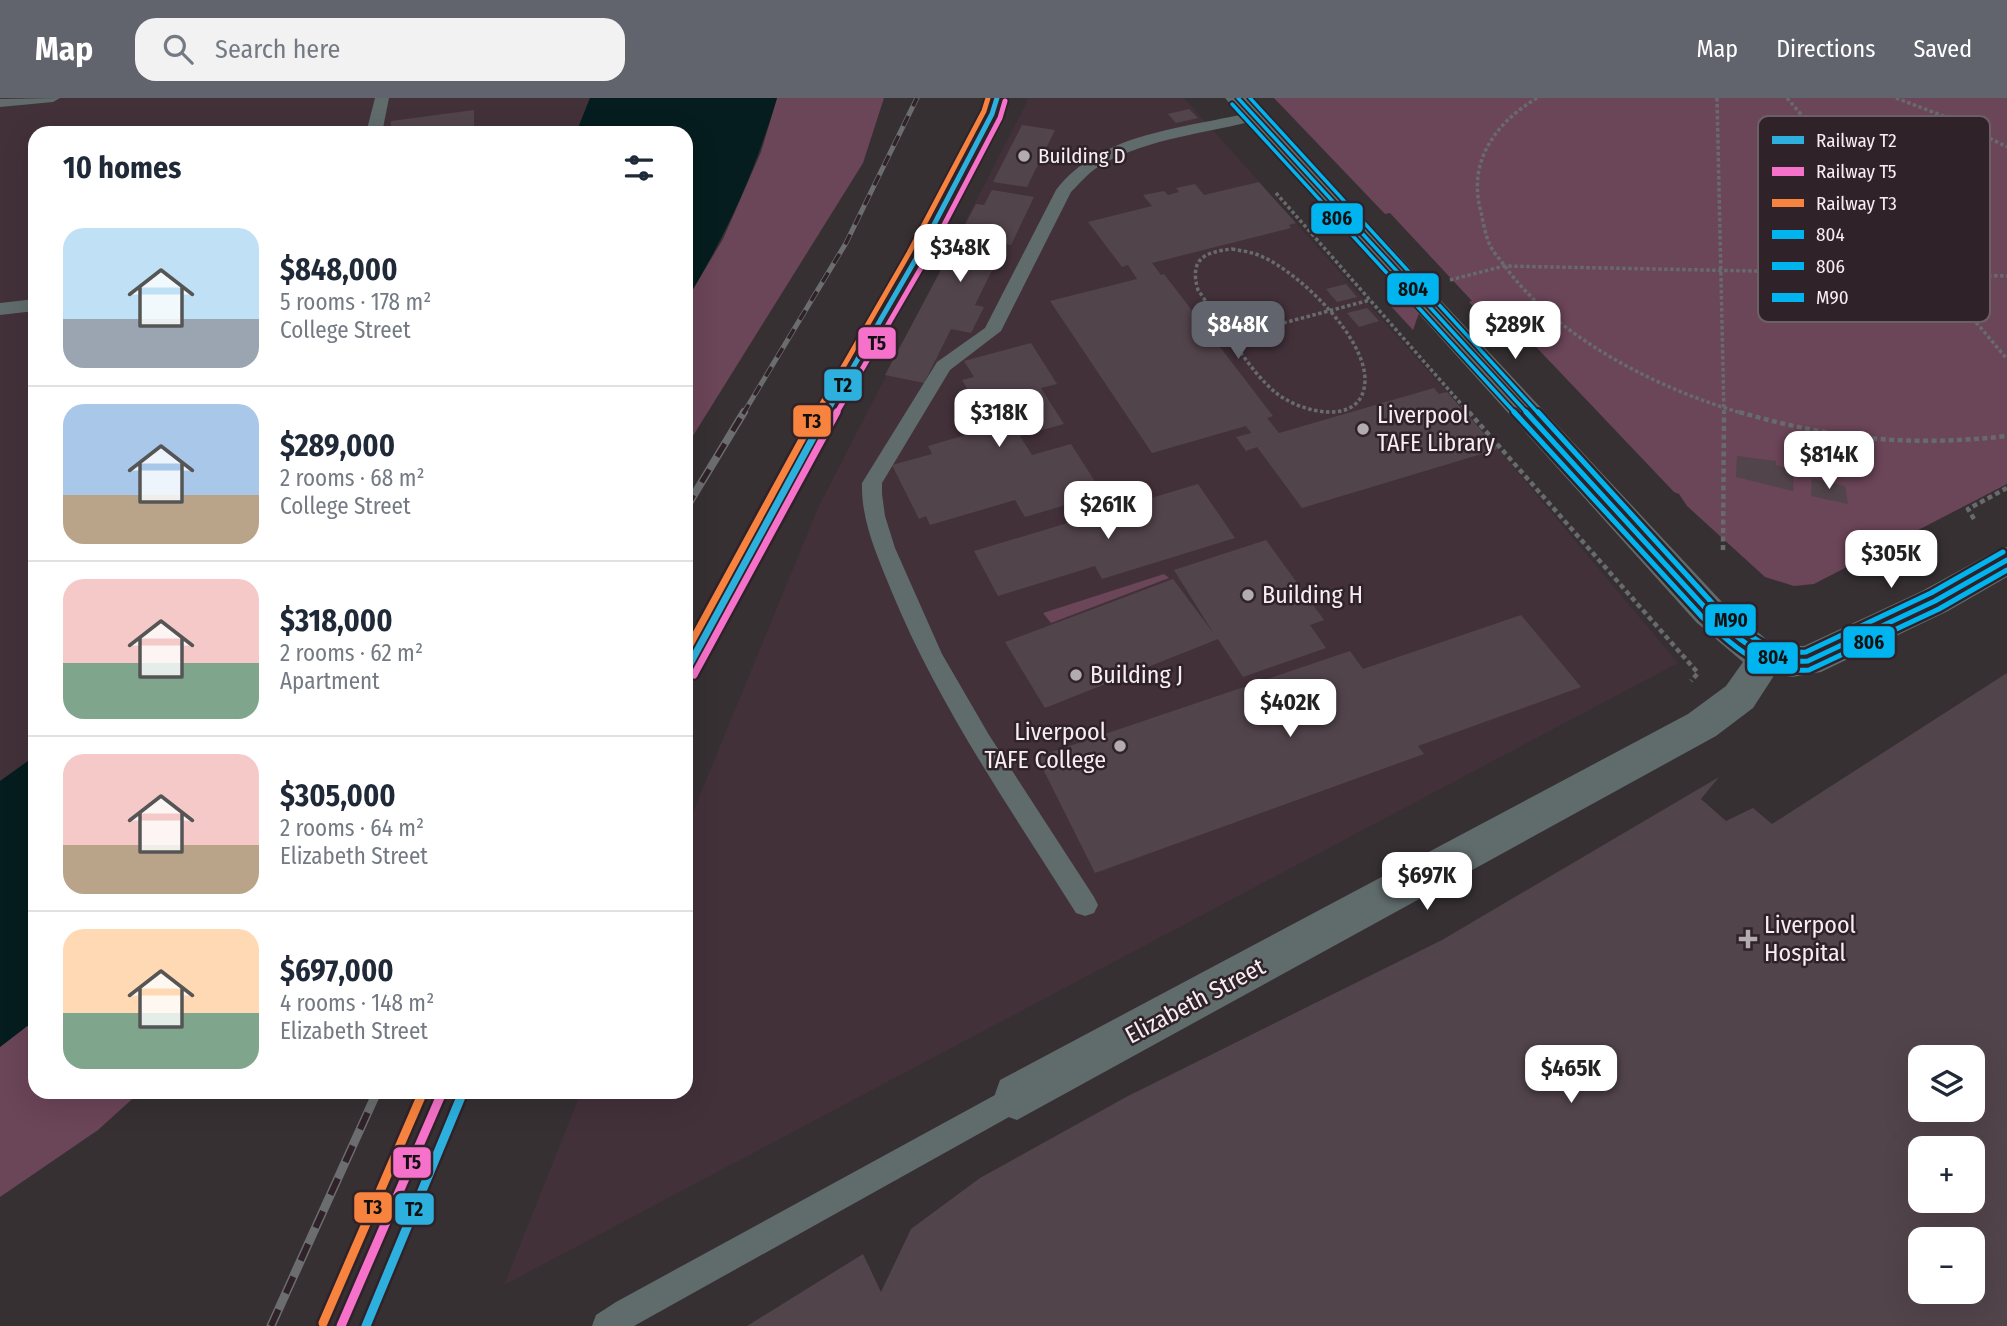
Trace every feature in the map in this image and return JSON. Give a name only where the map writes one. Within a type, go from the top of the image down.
[{"type":"street","points":[[1245,108],[1709,612],[1744,646],[1777,660],[1808,661],[1935,601],[2007,560]]},
{"type":"street","name":"Elizabeth Street","points":[[1017,1097],[1702,725],[1730,706],[1777,660]]},
{"type":"lane","points":[[1,104],[53,98]]},
{"type":"lane","points":[[376,126],[382,98]]},
{"type":"lane","points":[[1085,905],[941,675],[904,598],[878,531],[871,502],[872,483],[943,366],[952,356],[982,342],[992,331],[1064,190],[1078,175],[1095,162],[1129,147],[1245,108]]},
{"type":"lane","points":[[0,309],[28,306]]},
{"type":"lane","name":"Elizabeth Street","points":[[607,1326],[627,1312],[1017,1097]]},
{"type":"path","points":[[1537,98],[1519,108],[1495,132],[1482,155],[1475,180],[1477,207],[1486,236],[1504,266],[1531,297],[1558,320],[1610,357],[1661,384],[1724,408],[1779,424],[1866,439],[1903,442],[1961,442],[2007,436]]},
{"type":"path","points":[[1717,98],[1724,408],[1723,550]]},
{"type":"path","points":[[1787,98],[1802,116]]},
{"type":"path","points":[[1896,98],[1943,116]]},
{"type":"path","points":[[1990,138],[2007,147]]},
{"type":"path","points":[[1271,187],[1698,673],[1690,682]]},
{"type":"path","points":[[1219,250],[1248,252],[1264,258],[1306,287],[1330,311],[1360,355],[1365,372],[1360,398],[1352,407],[1341,411],[1312,410],[1279,396],[1268,387],[1232,337],[1198,290],[1193,278],[1194,266],[1199,260],[1219,250]]},
{"type":"path","points":[[1443,281],[1504,266],[1758,272]]},
{"type":"path","points":[[1208,344],[1370,300]]},
{"type":"path","points":[[1975,322],[2007,359]]},
{"type":"path","points":[[1974,519],[1968,509],[2007,488]]},
{"type":"shaded area","points":[[0,98],[590,98],[579,126],[28,126],[28,761],[0,781]]},
{"type":"shaded area","points":[[777,98],[884,98],[863,163],[693,436],[693,289],[723,239],[761,152]]},
{"type":"shaded area","name":"Liverpool TAFE College","points":[[1029,98],[1184,98],[1498,449],[1678,663],[504,1285],[578,1099],[693,1099],[693,812],[818,508]]},
{"type":"shaded area","points":[[1274,98],[2007,98],[2007,484],[1814,584],[1794,586],[1765,577],[1687,506],[1679,494],[1674,492],[1521,331],[1502,336],[1390,213],[1385,214]]},
{"type":"shaded area","points":[[1405,298],[1419,313],[1413,330],[1388,303]]},
{"type":"shaded area","points":[[1164,574],[1169,578],[1051,623],[1043,613]]},
{"type":"shaded area","points":[[28,1025],[28,1099],[132,1099],[98,1130],[0,1197],[0,1047]]},
{"type":"water","points":[[590,98],[777,98],[759,153],[738,203],[693,288],[693,126],[579,126]]},
{"type":"water","points":[[28,761],[28,1025],[0,1047],[0,781]]},
{"type":"building","points":[[1189,109],[1198,118],[1176,123],[1168,114]]},
{"type":"building","points":[[474,110],[474,126],[391,126],[391,121]]},
{"type":"building","name":"Building D","points":[[1022,125],[1055,130],[1027,187],[993,182]]},
{"type":"building","points":[[1259,182],[1296,223],[1289,225],[1291,228],[1152,263],[1161,275],[1164,274],[1273,416],[1267,418],[1279,433],[1434,388],[1439,394],[1447,392],[1498,449],[1302,508],[1257,447],[1246,451],[1236,437],[1251,433],[1246,426],[1152,453],[1050,301],[1137,279],[1128,265],[1122,267],[1088,222],[1152,206],[1143,195],[1164,191],[1168,195],[1179,192],[1176,188],[1195,184],[1204,195]]},
{"type":"building","points":[[992,190],[1034,197],[1011,245],[1005,244],[975,305],[984,307],[971,333],[951,329],[924,383],[885,375],[976,204],[984,205]]},
{"type":"building","points":[[1346,284],[1357,297],[1337,302],[1326,289]]},
{"type":"building","points":[[1367,308],[1379,321],[1359,327],[1347,313]]},
{"type":"building","points":[[1031,343],[1057,384],[1041,388],[1064,424],[1020,436],[1032,455],[1071,444],[1103,494],[1025,517],[1015,500],[930,525],[926,516],[919,519],[892,465],[932,454],[928,446],[990,428],[962,380],[974,377],[964,361]]},
{"type":"building","points":[[1737,456],[1776,461],[1776,465],[1794,469],[1793,491],[1736,477]]},
{"type":"building","points":[[1812,478],[1845,486],[1848,504],[1811,496]]},
{"type":"building","points":[[1198,484],[1235,538],[1102,579],[1095,566],[998,596],[974,551]]},
{"type":"building","points":[[1266,540],[1324,620],[1310,625],[1326,648],[1243,677],[1218,639],[1045,708],[1005,642],[1173,579],[1214,634],[1174,570]]},
{"type":"building","points":[[1521,615],[1581,687],[1418,746],[1424,754],[1095,873],[1037,757],[1350,651],[1363,669]]},
{"type":"building","name":"Liverpool Hospital","points":[[2007,673],[2007,1326],[747,1326],[863,1254],[881,1292],[911,1229],[980,1178],[1128,1096],[1442,940],[1719,777],[1701,799],[1726,821],[1753,808],[1772,824]]},
{"type":"railway","points":[[743,414],[846,243],[917,98]]},
{"type":"railway","points":[[693,496],[744,412]]},
{"type":"railway","points":[[271,1326],[374,1099]]},
{"type":"rail line","name":"T3","points":[[693,639],[786,465],[909,253],[984,111],[988,98]]},
{"type":"rail line","name":"T2","points":[[693,658],[794,469],[917,257],[992,114],[997,98]]},
{"type":"rail line","name":"T5","points":[[694,675],[802,473],[925,261],[1000,118],[1005,101]]},
{"type":"rail line","name":"T3","points":[[323,1323],[420,1099]]},
{"type":"rail line","name":"T5","points":[[341,1326],[439,1099]]},
{"type":"rail line","name":"T2","points":[[366,1326],[460,1099]]},
{"type":"transit line","name":"804","points":[[1238,98],[1709,612],[1741,642],[1765,656],[1792,662],[1808,661],[1935,601],[2007,560]]},
{"type":"transit line","name":"M90","points":[[1250,98],[1715,606],[1747,635],[1768,648],[1793,653],[1806,652],[1931,593],[2003,552]]},
{"type":"transit line","name":"806","points":[[1232,104],[1703,618],[1736,648],[1761,664],[1791,671],[1809,670],[1939,609],[2007,570]]},
{"type":"place","name":"Building D","points":[[1024,156]]},
{"type":"place","name":"Liverpool TAFE Library","points":[[1363,429]]},
{"type":"place","name":"Building H","points":[[1248,595]]},
{"type":"place","name":"Building J","points":[[1076,675]]},
{"type":"place","name":"Liverpool TAFE College","points":[[1120,746]]},
{"type":"place","name":"Liverpool Hospital","points":[[1748,939]]}]
